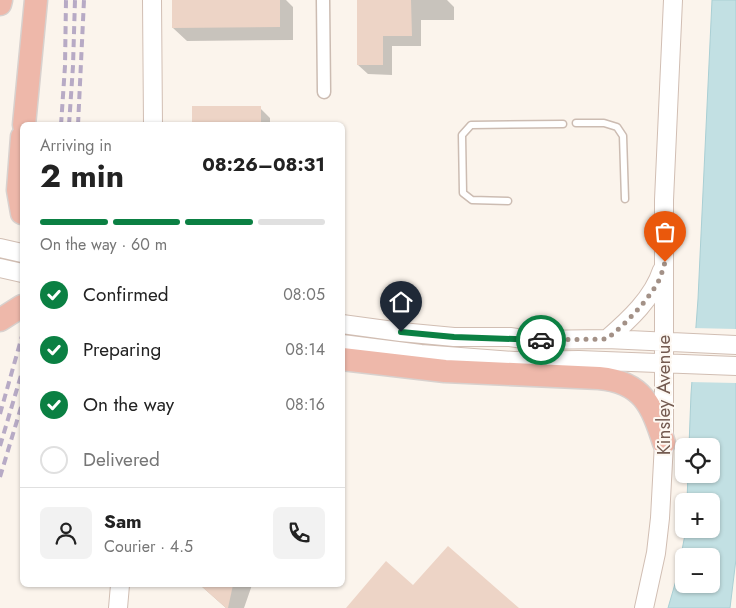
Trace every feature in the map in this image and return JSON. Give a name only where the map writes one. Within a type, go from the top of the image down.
[{"type":"highway","points":[[24,122],[36,0]]},
{"type":"highway","points":[[20,161],[18,185],[20,204]]},
{"type":"highway","points":[[0,320],[20,307]]},
{"type":"highway","points":[[345,359],[436,371],[615,380],[637,391],[648,404],[656,417],[664,443]]},
{"type":"main road","points":[[152,0],[153,122]]},
{"type":"main road","name":"Kinsley Avenue","points":[[644,608],[656,553],[664,443],[664,200],[673,0]]},
{"type":"main road","points":[[0,248],[20,253]]},
{"type":"main road","points":[[607,339],[631,317],[646,299],[658,282],[665,262]]},
{"type":"main road","points":[[0,268],[20,273]]},
{"type":"main road","points":[[345,324],[454,337],[510,337],[530,340],[607,339],[736,345]]},
{"type":"main road","points":[[345,344],[394,351],[514,361],[579,360],[736,366]]},
{"type":"main road","points":[[118,608],[120,587]]},
{"type":"street","points":[[323,0],[324,92]]},
{"type":"lane","points":[[576,123],[604,123],[617,127],[623,136],[624,199]]},
{"type":"lane","points":[[508,201],[472,200],[463,193],[462,135],[471,125],[563,124]]},
{"type":"water","points":[[712,0],[736,0],[736,559],[730,608],[668,608],[675,584],[675,593],[720,593],[720,548],[682,548],[684,538],[720,538],[720,493],[687,493],[688,483],[720,483],[720,438],[689,438],[698,299]]},
{"type":"pier","points":[[692,328],[736,329],[736,383],[689,382]]},
{"type":"building","points":[[172,0],[280,0],[280,27],[172,28]]},
{"type":"building","points":[[357,0],[411,0],[412,36],[383,36],[383,65],[357,65]]},
{"type":"building","points":[[192,106],[261,106],[261,122],[192,122]]},
{"type":"building","points":[[448,546],[519,608],[346,608],[386,561],[413,585]]},
{"type":"building","points":[[202,587],[233,587],[228,608]]},
{"type":"railway","points":[[61,122],[65,66],[66,0]]},
{"type":"railway","points":[[69,122],[75,0]]},
{"type":"railway","points":[[78,122],[84,0]]},
{"type":"railway","points":[[0,414],[20,343]]},
{"type":"railway","points":[[0,446],[20,379]]},
{"type":"railway","points":[[0,477],[20,411]]},
{"type":"way so far","points":[[541,340],[607,339],[631,317],[646,299],[658,282],[665,262]]},
{"type":"route","points":[[401,332],[454,337],[510,337],[541,340]]}]
